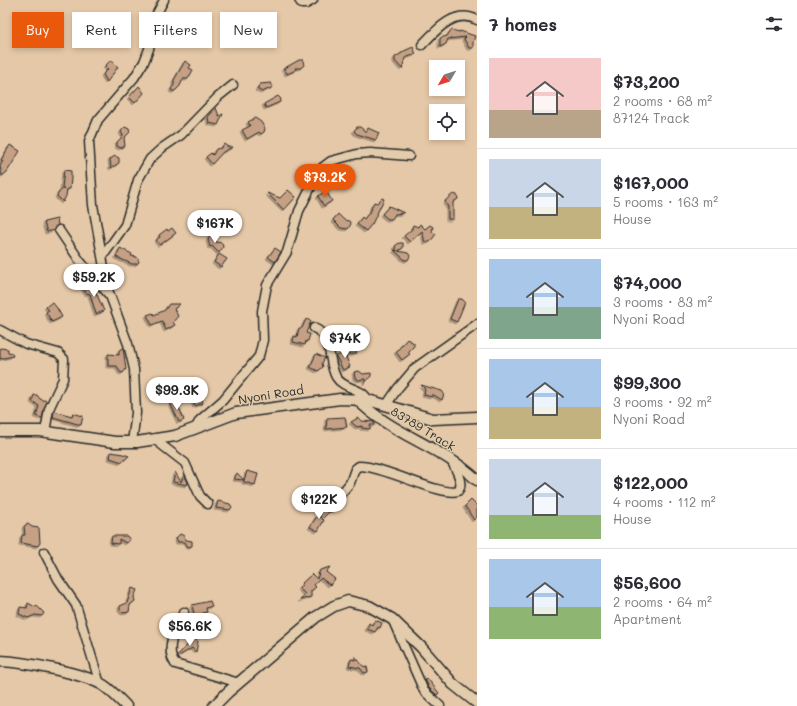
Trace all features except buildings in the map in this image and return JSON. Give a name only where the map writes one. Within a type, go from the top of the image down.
[{"type":"street","points":[[132,442],[136,413],[134,369],[128,344],[110,296],[102,256],[94,205],[89,141],[98,120],[129,84],[144,62],[149,50],[154,19],[164,0]]},
{"type":"street","points":[[299,0],[302,4],[306,4],[313,0]]},
{"type":"street","points":[[422,45],[438,29],[455,18],[466,16],[477,20]]},
{"type":"street","points":[[102,256],[125,225],[138,180],[148,162],[155,153],[187,129],[218,97],[233,85]]},
{"type":"street","points":[[195,429],[200,420],[223,400],[259,356],[263,340],[262,312],[267,285],[287,252],[299,211],[316,177],[323,167],[331,161],[357,154],[370,153],[409,156]]},
{"type":"street","points":[[59,230],[80,261],[110,296]]},
{"type":"street","points":[[387,404],[415,368],[477,324]]},
{"type":"street","points":[[314,328],[320,332],[326,342],[337,379],[346,387],[364,394],[368,400]]},
{"type":"street","points":[[0,330],[26,344],[58,353],[64,359],[63,379],[49,409],[45,432]]},
{"type":"street","name":"Nyoni Road","points":[[0,431],[23,430],[88,439],[132,442],[175,436],[236,413],[311,402],[357,398],[387,404],[433,419],[477,417]]},
{"type":"street","name":"83789 Track","points":[[357,398],[369,410],[386,423],[451,460],[477,480]]},
{"type":"street","points":[[154,439],[185,463],[200,496],[208,504]]},
{"type":"street","points":[[330,507],[350,483],[355,469],[359,466],[386,471],[451,493],[458,491],[460,484],[451,460]]},
{"type":"street","points":[[44,552],[58,579],[76,605],[100,684]]},
{"type":"street","points":[[214,706],[238,683],[316,617],[342,602],[354,602],[368,606],[392,619],[421,647],[452,684],[477,703]]},
{"type":"street","points":[[184,612],[176,627],[170,647],[170,653],[175,664],[238,683]]},
{"type":"street","points":[[392,619],[424,691],[440,706]]},
{"type":"street","points":[[0,661],[24,664],[68,673],[100,684],[110,690],[126,706]]}]
